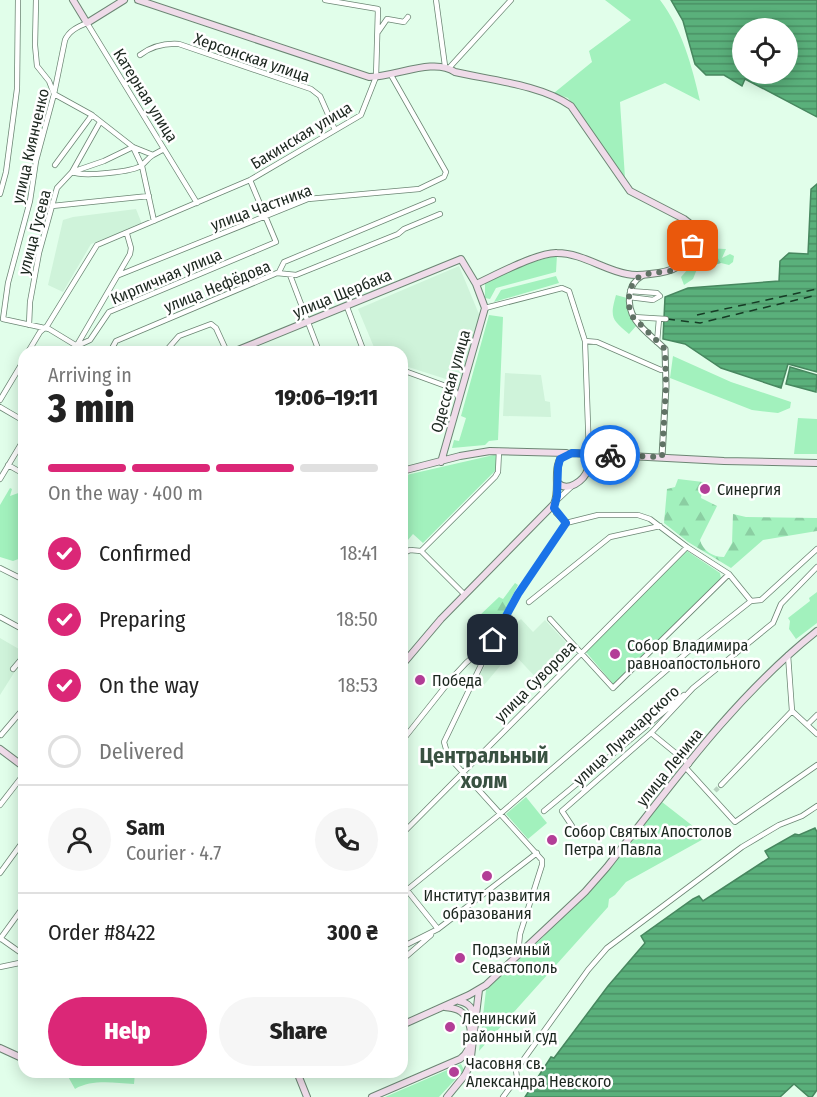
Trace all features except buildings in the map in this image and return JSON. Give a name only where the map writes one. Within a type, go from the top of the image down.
[{"type":"main road","name":"Катерная улица","points":[[73,0],[87,23]]},
{"type":"main road","points":[[87,23],[124,0]]},
{"type":"main road","points":[[138,0],[369,77],[438,65],[455,72],[514,85],[561,99],[571,106],[630,191],[690,223],[695,238],[692,251],[682,266],[668,272],[627,274],[572,255],[555,252],[519,264],[476,284],[485,308]]},
{"type":"main road","name":"улица Щербака","points":[[248,346],[461,259],[476,284]]},
{"type":"main road","name":"Одесская улица","points":[[441,462],[485,308]]},
{"type":"main road","points":[[408,470],[460,456],[499,450],[724,461],[817,462]]},
{"type":"main road","points":[[542,452],[551,456],[558,465]]},
{"type":"main road","points":[[408,658],[433,628],[555,503],[558,465],[562,456],[572,453]]},
{"type":"main road","points":[[558,483],[562,487],[571,486],[589,469],[589,454]]},
{"type":"main road","name":"улица Ленина","points":[[408,1022],[480,990],[585,892],[731,712],[817,631]]},
{"type":"main road","points":[[0,749],[18,762]]},
{"type":"main road","points":[[447,1097],[470,1065],[480,990]]},
{"type":"main road","points":[[458,1001],[470,1006],[474,1028]]},
{"type":"main road","points":[[372,1097],[460,1059],[468,1051],[469,1025],[462,1013],[444,1007]]},
{"type":"main road","points":[[2,1049],[18,1056]]},
{"type":"main road","points":[[299,1078],[307,1097]]},
{"type":"street","points":[[0,194],[6,171],[17,89],[18,0]]},
{"type":"street","points":[[36,0],[35,45],[38,66],[49,81],[54,94],[92,115],[133,147],[153,155]]},
{"type":"street","name":"Бакинская улица","points":[[32,346],[94,247],[250,180],[361,115],[376,77],[378,9],[325,0]]},
{"type":"street","points":[[436,0],[447,67]]},
{"type":"street","points":[[447,67],[511,0]]},
{"type":"street","points":[[378,32],[387,20],[404,22],[408,17]]},
{"type":"street","name":"улица Киянченко","points":[[1,318],[30,201],[36,161],[54,94],[64,40],[68,34],[87,23]]},
{"type":"street","name":"Катерная улица","points":[[87,23],[197,203]]},
{"type":"street","name":"Херсонская улица","points":[[140,55],[154,46],[179,45],[311,89],[320,96],[335,130]]},
{"type":"street","name":"улица Частника","points":[[119,274],[308,199],[419,189],[444,177],[446,172],[391,75]]},
{"type":"street","points":[[55,165],[92,115]]},
{"type":"street","name":"улица Гусева","points":[[29,325],[30,302],[39,253],[57,188],[72,172],[100,122]]},
{"type":"street","points":[[133,147],[142,166],[154,220]]},
{"type":"street","points":[[72,172],[104,161],[133,147]]},
{"type":"street","points":[[72,172],[78,175],[102,174],[142,166],[153,155],[164,149]]},
{"type":"street","points":[[250,180],[266,216]]},
{"type":"street","points":[[52,206],[149,196]]},
{"type":"street","points":[[279,272],[284,262],[433,200]]},
{"type":"street","name":"улица Нефёдова","points":[[113,346],[116,341],[279,272],[296,275],[440,214]]},
{"type":"street","name":"Кирпичная улица","points":[[77,346],[90,340],[109,312],[276,242],[266,216]]},
{"type":"street","points":[[1,318],[49,329],[77,346],[130,254],[131,248],[127,234]]},
{"type":"street","points":[[627,274],[631,283],[629,310],[633,317],[665,349],[662,457]]},
{"type":"street","points":[[290,275],[317,346]]},
{"type":"street","points":[[630,292],[638,278],[643,275]]},
{"type":"street","points":[[485,308],[562,288],[570,292],[585,341],[589,454]]},
{"type":"street","points":[[630,292],[657,293],[660,296],[653,300],[630,292]]},
{"type":"street","points":[[347,307],[362,346]]},
{"type":"street","points":[[633,317],[666,319]]},
{"type":"street","points":[[657,342],[659,320]]},
{"type":"street","points":[[170,346],[185,333],[208,324],[213,325],[224,346]]},
{"type":"street","points":[[585,341],[597,342],[660,370],[666,369]]},
{"type":"street","points":[[0,400],[18,370]]},
{"type":"street","points":[[408,372],[454,389],[459,399]]},
{"type":"street","points":[[0,407],[18,418]]},
{"type":"street","points":[[0,480],[18,449]]},
{"type":"street","points":[[421,551],[495,477],[498,472],[499,450]]},
{"type":"street","points":[[8,465],[18,471]]},
{"type":"street","points":[[566,523],[556,513],[555,503],[571,486]]},
{"type":"street","points":[[517,957],[520,934],[543,863],[448,756],[444,742],[518,594],[566,523],[598,515],[632,514],[650,519],[687,547],[729,574],[751,602]]},
{"type":"street","points":[[529,602],[610,537],[660,526]]},
{"type":"street","name":"улица Суворова","points":[[408,828],[687,547]]},
{"type":"street","points":[[438,929],[408,890],[698,643],[751,602],[761,600],[817,549]]},
{"type":"street","points":[[408,551],[421,551],[465,595]]},
{"type":"street","name":"улица Луначарского","points":[[544,811],[773,623],[781,604],[817,567]]},
{"type":"street","points":[[0,568],[18,577]]},
{"type":"street","points":[[550,619],[613,688],[729,574]]},
{"type":"street","points":[[0,617],[18,627]]},
{"type":"street","points":[[408,734],[459,670],[493,640]]},
{"type":"street","points":[[788,656],[792,711],[817,734]]},
{"type":"street","points":[[13,669],[18,663]]},
{"type":"street","name":"улица Луначарского","points":[[572,826],[562,811],[651,733],[693,688]]},
{"type":"street","points":[[622,699],[627,705]]},
{"type":"street","points":[[721,785],[792,711]]},
{"type":"street","points":[[807,724],[817,714]]},
{"type":"street","points":[[2,735],[18,715]]},
{"type":"street","points":[[651,733],[713,793],[735,822],[817,765]]},
{"type":"street","points":[[589,772],[597,781]]},
{"type":"street","points":[[0,805],[18,782]]},
{"type":"street","points":[[503,1097],[517,1078],[516,1070],[588,970],[607,948],[742,847],[817,806]]},
{"type":"street","points":[[0,873],[18,848]]},
{"type":"street","points":[[408,955],[438,929],[537,854]]},
{"type":"street","points":[[18,914],[0,939],[18,951]]},
{"type":"street","points":[[408,944],[438,929]]},
{"type":"street","points":[[0,967],[18,963]]},
{"type":"shaded area","points":[[671,0],[817,0],[817,117],[754,84],[798,84],[798,18],[732,18],[732,80],[724,75],[706,75],[695,64],[683,21]]},
{"type":"shaded area","points":[[817,184],[817,372],[788,364],[781,388],[721,368],[685,344],[663,339],[665,297],[688,288],[779,281],[780,261],[789,253],[808,254],[811,189]]},
{"type":"shaded area","points":[[136,209],[142,224],[91,244],[63,292],[48,285],[63,220]]},
{"type":"shaded area","points":[[459,266],[481,319],[462,376],[449,380],[408,367],[408,346],[373,346],[358,309]]},
{"type":"shaded area","points":[[790,367],[817,375],[816,392],[786,384]]},
{"type":"shaded area","points":[[505,373],[541,375],[545,401],[550,402],[551,417],[503,416]]},
{"type":"shaded area","points":[[521,619],[533,632],[545,620],[574,651],[540,682],[512,652],[484,685],[478,679],[505,629],[508,630]]},
{"type":"shaded area","points":[[0,638],[18,648],[18,666],[0,695]]},
{"type":"shaded area","points":[[815,828],[817,832],[817,1090],[812,1097],[794,1084],[780,1097],[525,1097],[551,1057],[554,1058],[608,986],[645,943],[641,936],[693,899],[699,896],[703,901],[769,858],[765,851],[795,834],[799,835]]},
{"type":"green space","points":[[605,0],[660,0],[680,35],[690,61],[700,101],[665,83],[620,102],[625,178],[568,98],[554,93],[592,62],[589,51],[631,20]]},
{"type":"green space","points":[[703,248],[726,249],[722,258],[730,254],[734,256],[733,262],[729,265],[721,263],[712,266],[708,264],[703,269],[697,269],[693,279],[684,285],[681,277],[688,269],[682,269],[684,263],[695,261],[699,265],[700,262],[707,261],[694,256],[694,253]]},
{"type":"green space","points":[[557,255],[556,272],[496,288],[490,299],[485,298],[485,282],[520,266]]},
{"type":"green space","points":[[556,276],[559,283],[494,302],[501,290]]},
{"type":"green space","points":[[616,295],[627,298],[629,315],[637,325],[629,334],[613,317]]},
{"type":"green space","points":[[489,315],[503,317],[498,440],[489,441],[485,445],[452,448],[454,440],[459,441],[466,418],[461,416]]},
{"type":"green space","points":[[673,356],[731,382],[791,402],[790,408],[778,413],[752,410],[670,378]]},
{"type":"green space","points":[[798,418],[817,419],[817,454],[794,454]]},
{"type":"green space","points":[[498,454],[497,469],[423,543],[413,534],[408,540],[408,475]]},
{"type":"green space","points":[[678,479],[703,482],[701,498],[717,506],[700,540],[703,547],[712,555],[724,557],[732,543],[733,514],[746,517],[817,518],[817,531],[763,540],[731,568],[688,542],[664,523],[667,489],[675,487]]},
{"type":"green space","points":[[10,488],[12,489],[10,496],[18,493],[18,559],[13,561],[0,557],[0,505]]},
{"type":"green space","points":[[687,551],[720,573],[721,579],[614,685],[586,652]]},
{"type":"green space","points":[[515,583],[518,585],[488,643],[483,641],[474,650],[467,642],[485,622],[479,616],[499,597],[503,599]]},
{"type":"green space","points":[[817,592],[817,623],[796,639],[789,629],[788,618],[810,601],[809,598]]},
{"type":"green space","points":[[526,797],[547,823],[528,839],[506,814]]},
{"type":"green space","points":[[662,802],[707,837],[626,882],[609,899],[608,907],[479,1051],[486,990],[541,939],[611,868]]},
{"type":"green space","points":[[461,1064],[464,1070],[439,1097],[385,1097]]},
{"type":"green space","points":[[69,1078],[135,1078],[134,1084],[96,1083],[75,1089]]},
{"type":"ferry route","points":[[697,315],[817,289]]},
{"type":"ferry route","points":[[667,319],[700,323],[817,295]]},
{"type":"tunnel","points":[[715,791],[721,785]]},
{"type":"way so far","points":[[610,455],[662,457],[666,386],[665,349],[632,316],[629,310],[629,300],[633,283],[638,278],[643,275],[668,272],[682,266],[693,246]]},
{"type":"place","name":"Синергия","points":[[705,489]]},
{"type":"place","name":"Собор Владимира равноапостольного","points":[[615,654]]},
{"type":"place","name":"Победа","points":[[420,680]]},
{"type":"place","name":"Собор Святых Апостолов Петра и Павла","points":[[552,840]]},
{"type":"place","name":"Институт развития образования","points":[[487,876]]},
{"type":"place","name":"Подземный Севастополь","points":[[460,958]]},
{"type":"place","name":"Ленинский районный суд","points":[[450,1027]]},
{"type":"place","name":"Часовня св. Александра Невского","points":[[454,1072]]},
{"type":"district","name":"Центральный холм","points":[[484,768]]},
{"type":"route","points":[[493,640],[518,594],[566,523],[554,510],[557,496],[558,462],[562,456],[572,453],[610,455]]}]
